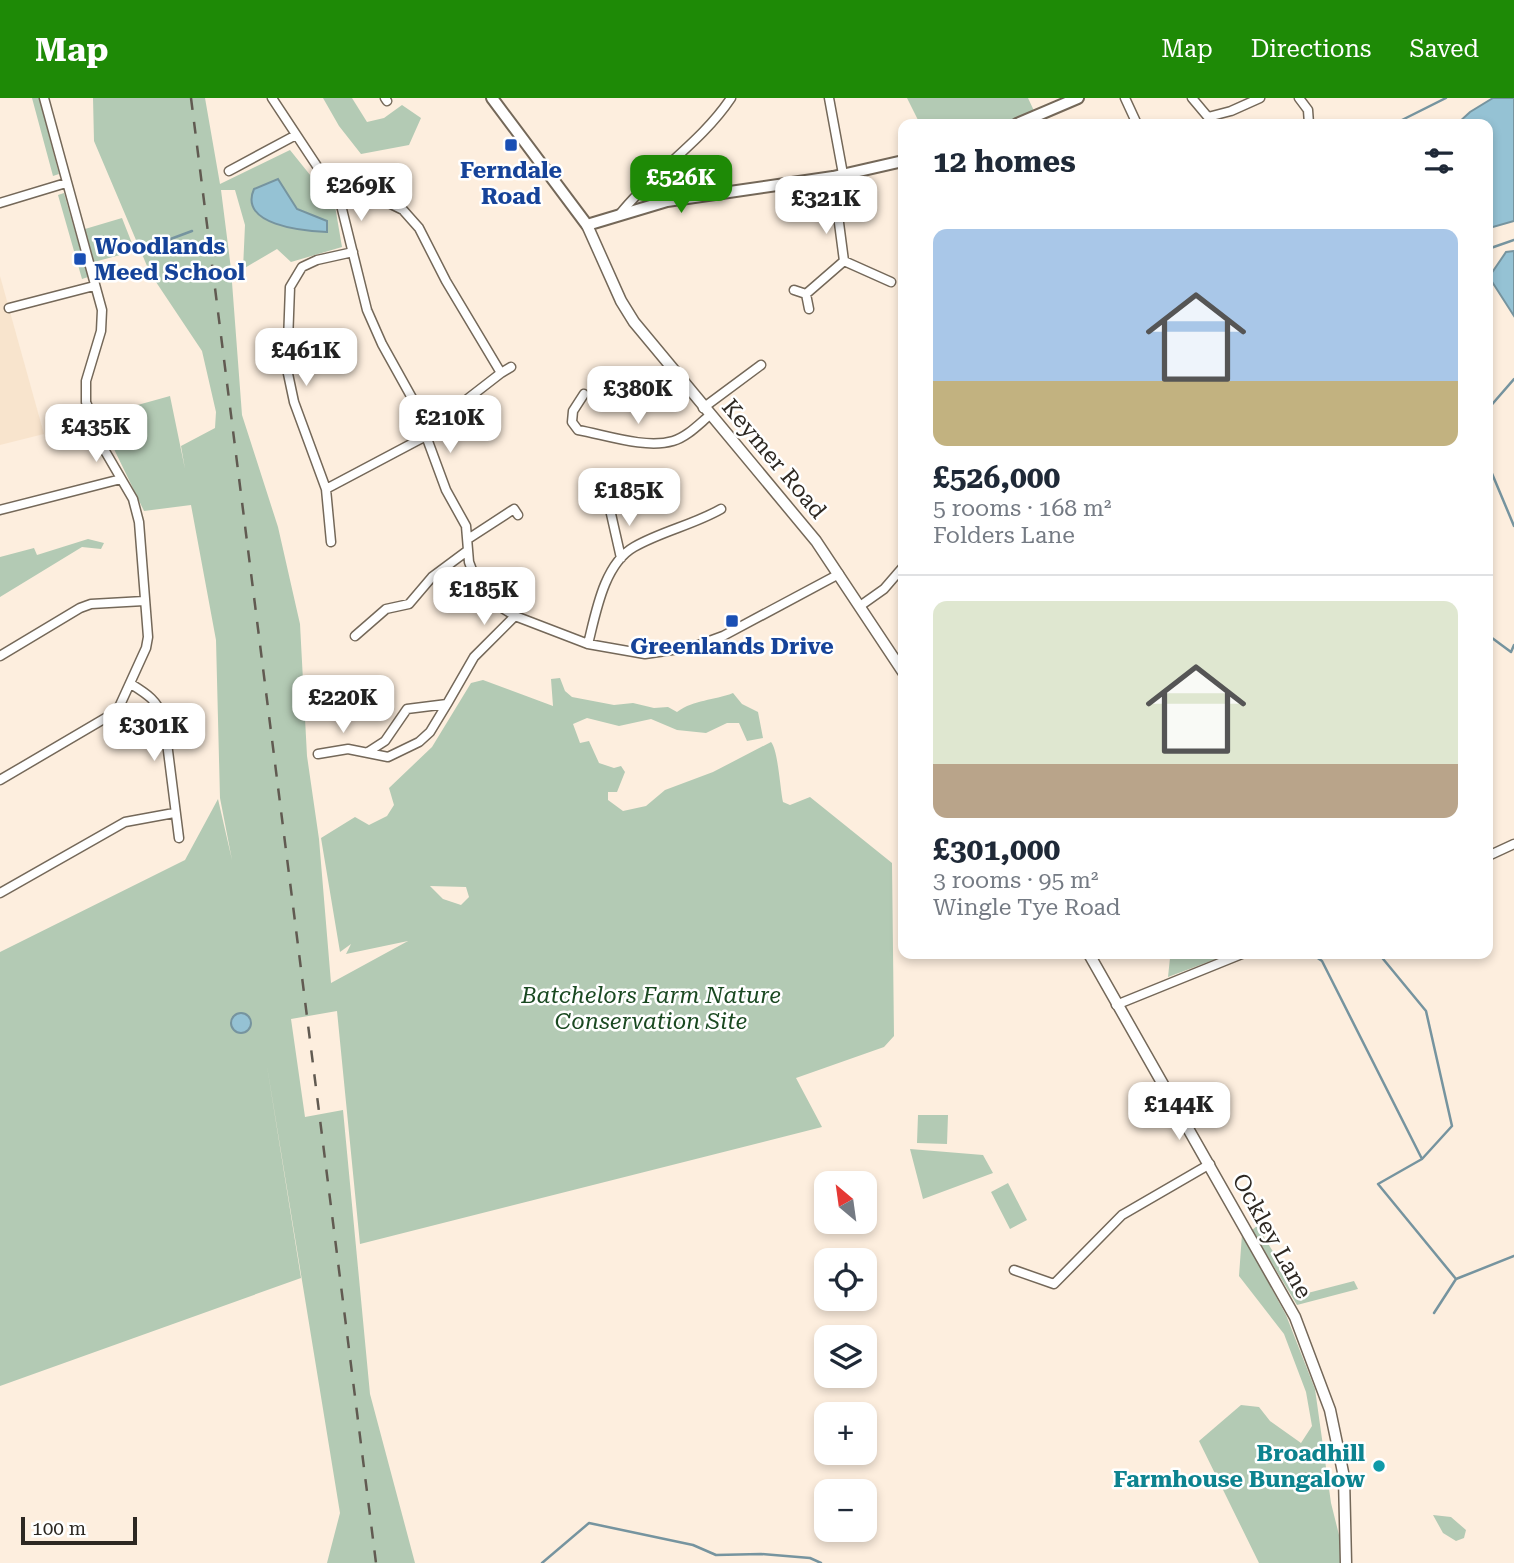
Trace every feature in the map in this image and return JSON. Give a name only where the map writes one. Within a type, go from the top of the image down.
[{"type":"main road","name":"Keymer Road","points":[[492,98],[587,225]]},
{"type":"main road","points":[[1029,119],[1079,98]]},
{"type":"main road","points":[[587,225],[667,201],[838,176],[898,162]]},
{"type":"street","points":[[0,780],[114,713],[131,684],[148,637],[139,523],[133,499],[105,452],[86,402],[86,381],[101,331],[102,310],[44,98]]},
{"type":"street","points":[[272,98],[340,201],[367,310],[428,435],[445,487],[466,526],[467,551],[478,586],[491,601],[515,616],[588,644],[645,654],[694,646],[723,636],[839,575]]},
{"type":"street","points":[[620,214],[635,195],[712,124],[731,98]]},
{"type":"street","points":[[829,98],[844,261]]},
{"type":"street","points":[[1125,98],[1135,119]]},
{"type":"street","points":[[1192,98],[1208,117],[1231,111],[1260,98]]},
{"type":"street","points":[[1300,98],[1308,110],[1309,119]]},
{"type":"street","points":[[229,171],[296,135]]},
{"type":"street","points":[[0,203],[66,183]]},
{"type":"street","points":[[340,201],[365,191],[403,210],[419,228],[446,281],[501,373]]},
{"type":"street","name":"Keymer Road","points":[[587,225],[621,301],[706,411],[782,499],[839,575],[898,664]]},
{"type":"street","points":[[331,542],[326,489],[294,402],[287,369],[290,286],[302,267],[317,260],[353,252]]},
{"type":"street","points":[[844,261],[891,282]]},
{"type":"street","points":[[806,295],[844,261]]},
{"type":"street","points":[[9,308],[94,286]]},
{"type":"street","points":[[794,290],[806,295]]},
{"type":"street","points":[[806,295],[809,309]]},
{"type":"street","points":[[584,394],[573,411],[572,422],[578,430],[656,444],[674,441],[686,435],[706,411],[761,365]]},
{"type":"street","points":[[461,404],[511,367]]},
{"type":"street","points":[[326,489],[428,435]]},
{"type":"street","points":[[0,510],[121,479]]},
{"type":"street","points":[[609,505],[621,558]]},
{"type":"street","points":[[468,539],[514,509],[518,514]]},
{"type":"street","points":[[588,644],[609,575],[621,558],[633,547],[721,509]]},
{"type":"street","points":[[355,636],[386,609],[409,604],[432,577],[467,551]]},
{"type":"street","points":[[860,606],[884,589],[898,573]]},
{"type":"street","points":[[0,656],[79,608],[92,604],[144,601]]},
{"type":"street","points":[[318,754],[348,749],[388,757],[419,742],[430,732],[474,657],[515,616]]},
{"type":"street","points":[[131,684],[150,696],[160,707],[164,719],[179,838]]},
{"type":"street","points":[[368,752],[381,743],[407,709],[447,704]]},
{"type":"street","points":[[381,743],[405,748]]},
{"type":"street","points":[[0,893],[125,822],[174,813]]},
{"type":"street","points":[[1493,854],[1514,844]]},
{"type":"street","name":"Ockley Lane","points":[[1092,959],[1295,1317],[1329,1410],[1345,1477],[1346,1563]]},
{"type":"street","points":[[1116,1004],[1229,959]]},
{"type":"street","points":[[1014,1270],[1054,1284],[1122,1215],[1210,1164]]},
{"type":"shaded area","points":[[0,276],[44,434],[0,445]]},
{"type":"green space","points":[[32,98],[39,98],[59,174],[53,176]]},
{"type":"green space","name":"Batchelors Farm Nature Conservation Site","points":[[93,98],[205,98],[220,184],[290,150],[335,206],[342,247],[291,262],[277,249],[243,269],[245,225],[235,190],[221,190],[231,269],[242,415],[278,527],[300,624],[307,756],[319,839],[331,983],[408,941],[346,954],[351,944],[340,952],[321,838],[355,817],[369,825],[387,816],[394,805],[389,788],[432,747],[471,683],[483,680],[553,706],[551,679],[560,678],[565,691],[572,697],[614,705],[633,703],[654,708],[668,707],[677,712],[691,705],[733,693],[742,704],[758,712],[763,738],[747,741],[739,723],[727,723],[706,733],[677,730],[651,719],[619,726],[587,718],[573,724],[580,743],[589,741],[599,763],[614,768],[621,766],[625,772],[617,792],[608,792],[608,800],[623,811],[646,806],[665,790],[713,772],[771,742],[777,761],[783,802],[790,805],[810,797],[892,863],[894,1036],[884,1047],[796,1078],[822,1127],[360,1244],[337,1011],[291,1019],[305,1117],[343,1110],[370,1394],[415,1563],[327,1563],[340,1513],[266,1060],[301,1278],[0,1386],[0,952],[185,860],[218,799],[232,860],[220,798],[216,640],[191,505],[144,511],[98,416],[170,396],[185,469],[181,446],[215,428],[216,412],[202,351],[150,273],[94,141]],"holes":[[[430,886],[466,887],[469,897],[461,905],[443,899]]]},
{"type":"green space","points":[[323,98],[352,98],[367,122],[384,118],[402,105],[421,118],[409,145],[361,154],[339,126]]},
{"type":"green space","points":[[907,98],[1028,98],[1035,113],[1017,119],[918,119]]},
{"type":"green space","points":[[64,193],[88,277],[82,279],[58,195]]},
{"type":"green space","points":[[122,218],[135,251],[94,262],[85,229]]},
{"type":"green space","points":[[88,539],[104,543],[101,549],[82,547],[0,597],[0,557],[34,548],[37,555]]},
{"type":"green space","points":[[1170,959],[1216,959],[1168,977]]},
{"type":"green space","points":[[918,1115],[948,1115],[947,1144],[917,1143]]},
{"type":"green space","points":[[910,1149],[983,1155],[993,1173],[923,1199]]},
{"type":"green space","points":[[1008,1183],[1027,1220],[1010,1229],[991,1192]]},
{"type":"green space","points":[[1257,1226],[1300,1295],[1354,1281],[1358,1289],[1297,1305],[1252,1230]]},
{"type":"green space","points":[[1242,1234],[1286,1315],[1315,1389],[1331,1503],[1346,1563],[1259,1563],[1199,1441],[1241,1405],[1259,1407],[1270,1421],[1301,1443],[1312,1426],[1306,1392],[1284,1334],[1239,1276]]},
{"type":"green space","points":[[1433,1515],[1451,1517],[1466,1530],[1464,1538],[1456,1541],[1443,1533]]},
{"type":"water","points":[[1493,98],[1514,98],[1514,221],[1493,227],[1493,119],[1462,119]]},
{"type":"water","points":[[278,179],[297,209],[327,221],[327,232],[276,224],[255,211],[252,201],[254,189]]},
{"type":"water","points":[[1514,251],[1514,316],[1493,283],[1493,271],[1506,252]]},
{"type":"water","points":[[237,1013],[245,1013],[251,1023],[245,1033],[237,1033],[231,1027],[231,1019]]},
{"type":"waterway","points":[[1404,119],[1446,98]]},
{"type":"waterway","points":[[141,250],[192,231]]},
{"type":"waterway","points":[[1493,247],[1514,240]]},
{"type":"waterway","points":[[1493,403],[1514,379]]},
{"type":"waterway","points":[[1493,476],[1514,526]]},
{"type":"waterway","points":[[1493,639],[1511,652],[1514,645]]},
{"type":"waterway","points":[[1319,959],[1422,1159]]},
{"type":"waterway","points":[[1383,959],[1426,1011],[1452,1126],[1422,1159],[1378,1184],[1456,1279]]},
{"type":"waterway","points":[[1434,1313],[1456,1279],[1514,1256]]},
{"type":"waterway","points":[[542,1563],[589,1523],[693,1545],[716,1555],[761,1554],[810,1558],[821,1563]]},
{"type":"railway","points":[[191,98],[376,1563]]},
{"type":"place","name":"Ferndale Road","points":[[511,145]]},
{"type":"place","name":"Woodlands Meed School","points":[[80,259]]},
{"type":"place","name":"Greenlands Drive","points":[[732,621]]},
{"type":"place","name":"Broadhill Farmhouse Bungalow","points":[[1379,1466]]}]
